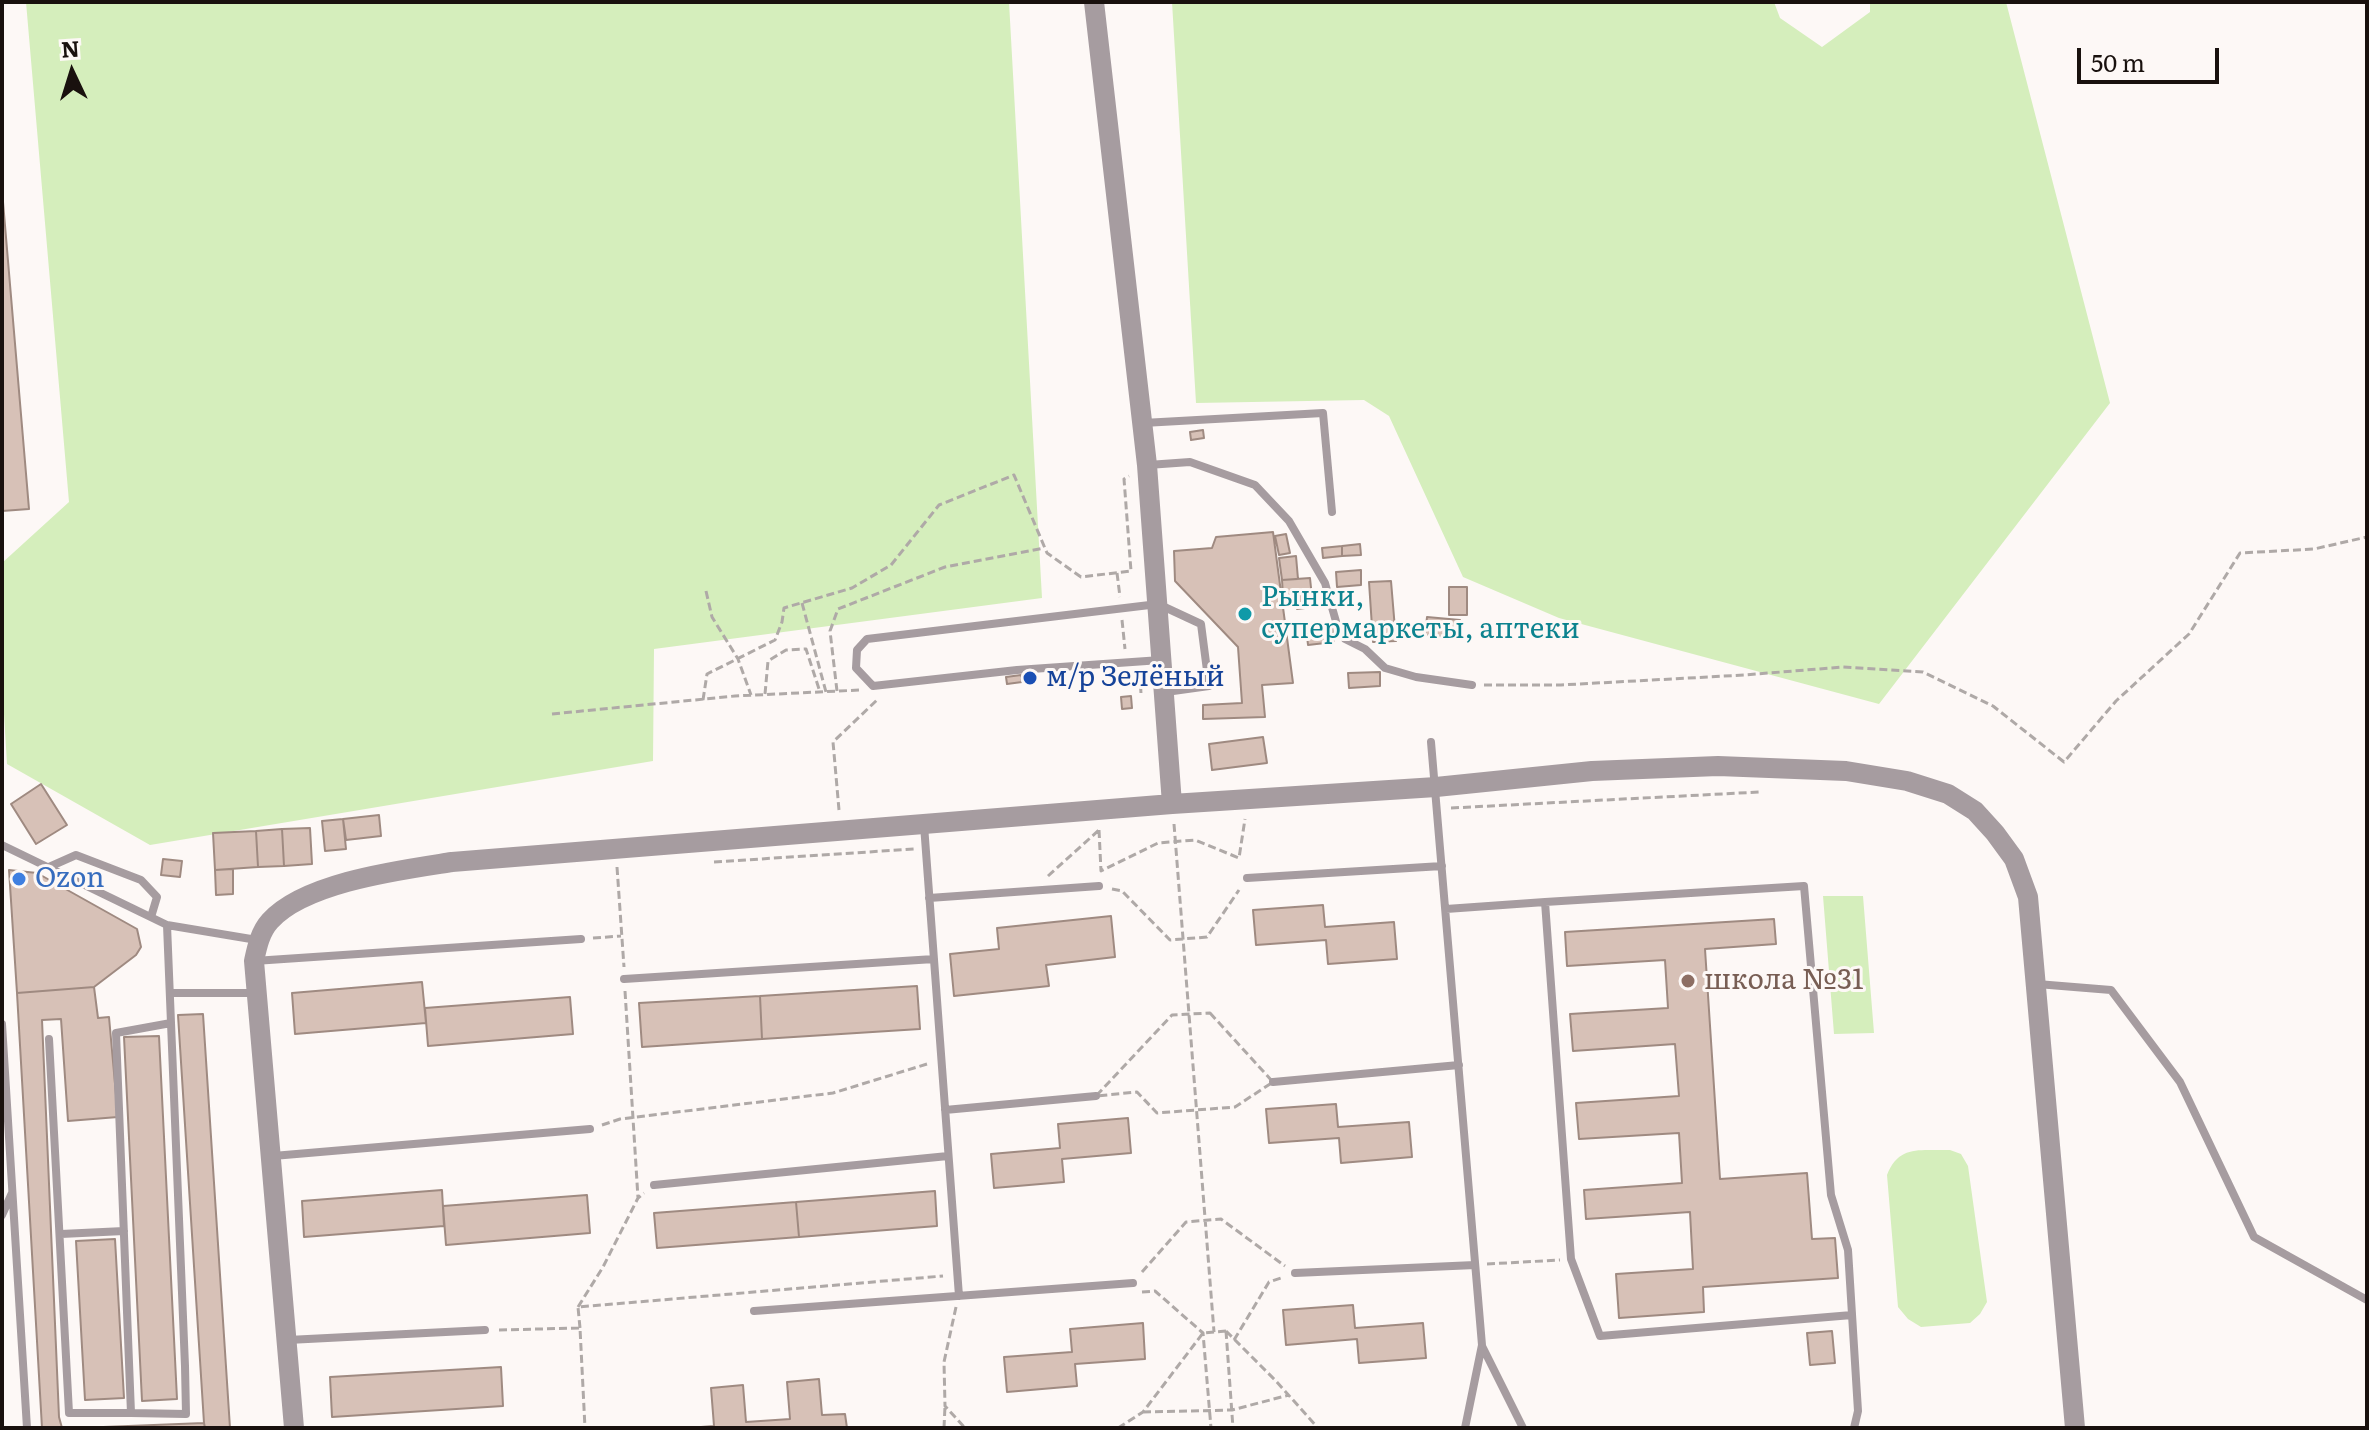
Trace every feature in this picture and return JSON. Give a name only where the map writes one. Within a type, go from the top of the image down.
[{"type":"street","points":[[1094,2],[1147,465],[1172,804]]},
{"type":"street","points":[[294,1428],[254,961],[258,940],[269,922],[294,901],[351,881],[452,862],[924,824],[1098,820],[1172,804],[1436,787],[1592,771],[1718,766],[1846,771],[1907,781],[1948,794],[1975,811],[2014,859],[2028,897],[2075,1428]]},
{"type":"lane","points":[[1142,423],[1323,413],[1332,512]]},
{"type":"lane","points":[[1147,465],[1190,462],[1255,485],[1289,521],[1325,583],[1337,625],[1345,639],[1365,649],[1385,668],[1416,677],[1472,685]]},
{"type":"lane","points":[[1162,660],[1017,670],[873,686],[856,668],[857,650],[867,639],[1158,604],[1201,624],[1209,686],[1164,692]]},
{"type":"lane","points":[[1431,742],[1482,1345],[1465,1428]]},
{"type":"lane","points":[[924,824],[959,1296]]},
{"type":"lane","points":[[2,845],[167,925],[258,940]]},
{"type":"lane","points":[[49,867],[76,855],[141,880],[157,897],[151,917]]},
{"type":"lane","points":[[1247,878],[1442,866]]},
{"type":"lane","points":[[929,898],[1099,886]]},
{"type":"lane","points":[[1446,909],[1804,886],[1831,1195],[1848,1250],[1858,1411],[1854,1428]]},
{"type":"lane","points":[[1545,902],[1571,1259],[1600,1336],[1852,1315]]},
{"type":"lane","points":[[49,1039],[69,1413],[186,1414],[167,925]]},
{"type":"lane","points":[[254,961],[581,939]]},
{"type":"lane","points":[[624,979],[934,959]]},
{"type":"lane","points":[[2036,984],[2111,990],[2180,1082],[2254,1237],[2367,1300]]},
{"type":"lane","points":[[170,993],[258,993]]},
{"type":"lane","points":[[131,1413],[116,1033],[171,1023]]},
{"type":"lane","points":[[2,1024],[27,1428]]},
{"type":"lane","points":[[1273,1082],[1459,1065]]},
{"type":"lane","points":[[945,1110],[1096,1096]]},
{"type":"lane","points":[[272,1156],[590,1129]]},
{"type":"lane","points":[[654,1185],[948,1156]]},
{"type":"lane","points":[[2,1215],[14,1189]]},
{"type":"lane","points":[[61,1234],[124,1231]]},
{"type":"lane","points":[[1295,1273],[1475,1265]]},
{"type":"lane","points":[[754,1311],[1133,1283]]},
{"type":"lane","points":[[287,1340],[485,1330]]},
{"type":"lane","points":[[1482,1345],[1523,1428]]},
{"type":"path","points":[[703,700],[707,674],[775,640],[784,608],[852,588],[878,573],[891,565],[939,505],[1014,475],[1047,553],[1081,577],[1131,571],[1124,479],[1147,465]]},
{"type":"path","points":[[1472,685],[1561,685],[1843,667],[1923,672],[1993,706],[2064,762],[2116,701],[2189,634],[2240,553],[2314,549],[2367,537]]},
{"type":"path","points":[[837,691],[830,631],[838,609],[945,567],[1045,548]]},
{"type":"path","points":[[706,591],[712,617],[738,659],[751,695]]},
{"type":"path","points":[[802,602],[826,692]]},
{"type":"path","points":[[765,694],[768,661],[786,650],[806,649],[820,692]]},
{"type":"path","points":[[840,818],[833,742],[895,684]]},
{"type":"path","points":[[1445,808],[1759,792]]},
{"type":"path","points":[[1099,886],[1122,891],[1170,940],[1207,937],[1247,878],[1239,858],[1249,799]]},
{"type":"path","points":[[1172,804],[1214,1332]]},
{"type":"path","points":[[1098,820],[1101,871],[1158,843],[1195,840],[1239,858]]},
{"type":"path","points":[[1032,891],[1098,820]]},
{"type":"path","points":[[710,863],[926,849]]},
{"type":"path","points":[[616,850],[638,1198]]},
{"type":"path","points":[[581,939],[621,936]]},
{"type":"path","points":[[1210,1013],[1273,1082],[1235,1107],[1157,1113],[1137,1092],[1096,1096],[1172,1015],[1210,1013]]},
{"type":"path","points":[[590,1129],[633,1118],[833,1093],[941,1059]]},
{"type":"path","points":[[585,1428],[578,1307],[603,1267],[638,1198],[654,1185]]},
{"type":"path","points":[[1211,1428],[1203,1333],[1155,1291],[1134,1292],[1133,1283],[1186,1222],[1221,1219],[1295,1273]]},
{"type":"path","points":[[1475,1265],[1571,1259]]},
{"type":"path","points":[[1234,1340],[1269,1282],[1295,1273]]},
{"type":"path","points":[[578,1307],[958,1275]]},
{"type":"path","points":[[944,1428],[944,1362],[959,1296]]},
{"type":"path","points":[[485,1330],[580,1328]]},
{"type":"path","points":[[1118,1428],[1143,1412],[1203,1333],[1226,1331]]},
{"type":"path","points":[[1226,1331],[1318,1428]]},
{"type":"path","points":[[1226,1331],[1233,1428]]},
{"type":"path","points":[[1143,1412],[1232,1410],[1289,1395]]},
{"type":"path","points":[[945,1406],[965,1428]]},
{"type":"green space","points":[[26,2],[1009,2],[1042,598],[654,649],[653,761],[150,845],[7,764],[2,681],[2,563],[69,502]]},
{"type":"green space","points":[[1172,2],[1774,2],[1780,18],[1822,47],[1870,12],[1870,2],[2006,2],[2110,403],[1879,704],[1559,618],[1463,577],[1389,416],[1364,400],[1196,403]]},
{"type":"green space","points":[[1823,896],[1863,896],[1874,1033],[1834,1034]]},
{"type":"green space","points":[[1950,1150],[1961,1154],[1968,1166],[1987,1302],[1970,1323],[1921,1327],[1908,1319],[1898,1307],[1887,1175],[1898,1158],[1912,1151]]},
{"type":"building","points":[[2,190],[29,509],[2,511]]},
{"type":"building","points":[[1203,430],[1204,438],[1191,440],[1190,432]]},
{"type":"building","name":"Рынки, супермаркеты, аптеки","points":[[1273,532],[1293,683],[1262,685],[1265,717],[1203,719],[1203,705],[1242,703],[1238,647],[1175,581],[1174,551],[1212,548],[1216,537]]},
{"type":"building","points":[[1286,534],[1290,553],[1279,555],[1275,536]]},
{"type":"building","points":[[1360,544],[1361,555],[1342,556],[1342,546]]},
{"type":"building","points":[[1342,546],[1342,556],[1323,558],[1322,548]]},
{"type":"building","points":[[1296,556],[1298,579],[1282,580],[1279,558]]},
{"type":"building","points":[[1361,570],[1361,585],[1337,587],[1336,572]]},
{"type":"building","points":[[1310,578],[1313,607],[1297,609],[1296,595],[1283,596],[1282,580]]},
{"type":"building","points":[[1391,581],[1396,641],[1373,642],[1369,582]]},
{"type":"building","points":[[1449,587],[1467,587],[1467,615],[1449,615]]},
{"type":"building","points":[[1427,617],[1460,620],[1459,638],[1425,635]]},
{"type":"building","points":[[1332,625],[1334,642],[1308,645],[1306,627]]},
{"type":"building","points":[[1380,672],[1380,686],[1349,688],[1348,673]]},
{"type":"building","points":[[1021,675],[1022,682],[1007,684],[1006,677]]},
{"type":"building","points":[[1131,696],[1132,708],[1122,709],[1121,697]]},
{"type":"building","points":[[1263,737],[1267,763],[1212,770],[1209,744]]},
{"type":"building","points":[[41,784],[67,825],[36,844],[11,804]]},
{"type":"building","points":[[379,815],[381,836],[346,840],[343,819]]},
{"type":"building","points":[[343,819],[346,849],[325,851],[322,821]]},
{"type":"building","points":[[310,828],[312,864],[284,866],[282,829]]},
{"type":"building","points":[[282,829],[284,866],[258,867],[256,831]]},
{"type":"building","points":[[256,831],[258,867],[215,870],[213,833]]},
{"type":"building","points":[[163,859],[182,861],[180,877],[161,875]]},
{"type":"building","points":[[233,869],[233,894],[216,895],[215,870]]},
{"type":"building","points":[[9,870],[37,873],[137,929],[141,947],[136,955],[94,987],[17,993]]},
{"type":"building","points":[[1323,905],[1325,927],[1394,922],[1397,959],[1328,964],[1326,940],[1256,945],[1253,910]]},
{"type":"building","points":[[1111,916],[1115,957],[1046,965],[1049,986],[954,996],[950,954],[999,949],[997,928]]},
{"type":"building","points":[[1774,919],[1776,944],[1705,949],[1720,1179],[1807,1173],[1812,1239],[1835,1238],[1838,1278],[1703,1287],[1704,1312],[1619,1318],[1616,1274],[1693,1269],[1690,1212],[1586,1219],[1584,1190],[1682,1183],[1679,1133],[1579,1139],[1576,1103],[1679,1096],[1675,1044],[1573,1051],[1570,1014],[1668,1008],[1665,960],[1567,966],[1565,932]]},
{"type":"building","points":[[422,982],[426,1023],[295,1034],[292,993]]},
{"type":"building","points":[[917,986],[920,1029],[762,1039],[760,996]]},
{"type":"building","points":[[94,987],[98,1018],[109,1017],[118,1117],[68,1121],[61,1019],[42,1020],[59,1417],[62,1428],[42,1428],[17,993]]},
{"type":"building","points":[[760,996],[762,1039],[642,1047],[639,1003]]},
{"type":"building","points":[[570,997],[573,1034],[428,1046],[425,1008]]},
{"type":"building","points":[[203,1014],[230,1428],[205,1428],[204,1423],[178,1015]]},
{"type":"building","points":[[159,1036],[177,1399],[142,1401],[124,1037]]},
{"type":"building","points":[[1336,1104],[1338,1127],[1409,1122],[1412,1157],[1341,1163],[1339,1138],[1269,1143],[1266,1109]]},
{"type":"building","points":[[1128,1118],[1131,1153],[1062,1159],[1064,1182],[994,1188],[991,1154],[1060,1148],[1058,1124]]},
{"type":"building","points":[[442,1190],[444,1226],[304,1237],[302,1201]]},
{"type":"building","points":[[935,1191],[937,1226],[799,1237],[796,1202]]},
{"type":"building","points":[[587,1195],[590,1233],[446,1245],[443,1206]]},
{"type":"building","points":[[796,1202],[799,1237],[657,1248],[654,1213]]},
{"type":"building","points":[[115,1239],[124,1398],[85,1400],[76,1241]]},
{"type":"building","points":[[1353,1305],[1355,1328],[1423,1323],[1426,1358],[1359,1363],[1357,1339],[1286,1345],[1283,1310]]},
{"type":"building","points":[[1143,1323],[1145,1359],[1075,1364],[1077,1386],[1007,1392],[1004,1357],[1072,1352],[1070,1329]]},
{"type":"building","points":[[1832,1331],[1835,1363],[1810,1365],[1807,1333]]},
{"type":"building","points":[[501,1367],[503,1406],[332,1417],[330,1377]]},
{"type":"building","points":[[819,1379],[822,1415],[845,1414],[847,1428],[688,1428],[714,1426],[711,1388],[743,1385],[746,1422],[790,1419],[787,1382]]},
{"type":"building","points":[[204,1423],[205,1428],[78,1428]]},
{"type":"place","name":"Рынки, супермаркеты, аптеки","points":[[1245,614]]},
{"type":"place","name":"м/р Зелёный","points":[[1030,678]]},
{"type":"place","name":"Ozon","points":[[19,879]]},
{"type":"place","name":"школа №31","points":[[1688,981]]}]
